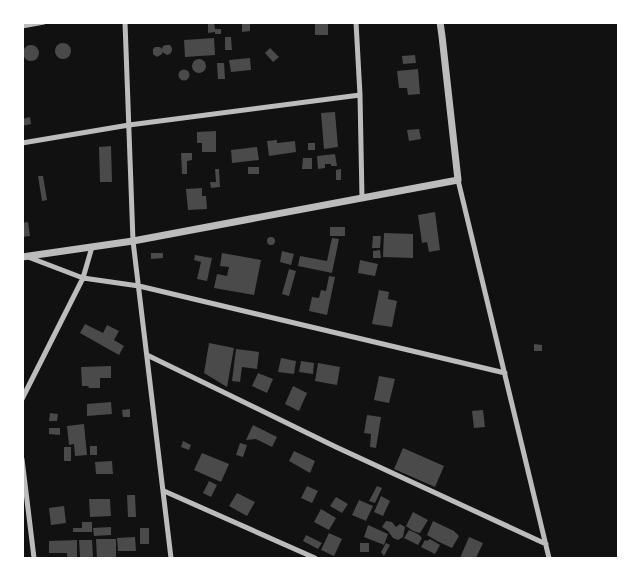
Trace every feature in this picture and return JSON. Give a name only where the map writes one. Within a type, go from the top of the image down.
[{"type":"street","points":[[22,26],[44,22]]},
{"type":"street","points":[[125,22],[134,241],[171,558]]},
{"type":"street","points":[[356,22],[360,95],[362,198]]},
{"type":"street","points":[[440,22],[458,180],[548,558]]},
{"type":"street","points":[[22,143],[129,124],[360,95]]},
{"type":"street","points":[[25,257],[134,241],[458,180]]},
{"type":"street","points":[[22,399],[83,278],[92,247]]},
{"type":"street","points":[[25,257],[83,278],[139,286],[505,373]]},
{"type":"street","points":[[147,355],[336,447],[546,544]]},
{"type":"street","points":[[22,459],[34,558]]},
{"type":"street","points":[[164,491],[315,558]]},
{"type":"building","points":[[208,22],[214,22],[215,29],[221,29],[221,34],[215,34],[215,32],[208,33]]},
{"type":"building","points":[[242,22],[250,22],[250,31],[242,32]]},
{"type":"building","points":[[315,22],[328,22],[328,35],[315,35]]},
{"type":"building","points":[[225,37],[231,37],[232,50],[225,50]]},
{"type":"building","points":[[214,38],[215,55],[185,57],[184,40]]},
{"type":"building","points":[[63,43],[71,51],[63,59],[55,51]]},
{"type":"building","points":[[31,45],[39,53],[31,61],[23,53]]},
{"type":"building","points":[[166,45],[170,45],[172,48],[170,54],[167,55],[162,52],[157,57],[153,54],[155,47],[162,49]]},
{"type":"building","points":[[270,48],[279,57],[273,62],[265,53]]},
{"type":"building","points":[[415,55],[416,63],[403,64],[402,56]]},
{"type":"building","points":[[250,58],[251,70],[231,72],[229,60]]},
{"type":"building","points":[[196,59],[202,59],[206,66],[202,73],[196,73],[192,69],[192,63]]},
{"type":"building","points":[[217,63],[224,63],[225,79],[218,79]]},
{"type":"building","points":[[418,69],[420,94],[408,95],[407,88],[399,88],[397,71]]},
{"type":"building","points":[[182,70],[186,70],[189,75],[188,79],[182,80],[179,77],[179,73]]},
{"type":"building","points":[[335,112],[338,147],[324,149],[321,113]]},
{"type":"building","points":[[30,117],[31,124],[22,126],[22,119]]},
{"type":"building","points":[[419,129],[421,139],[409,141],[407,130]]},
{"type":"building","points":[[216,131],[216,152],[202,152],[202,143],[197,143],[197,132]]},
{"type":"building","points":[[277,140],[277,143],[295,141],[296,152],[269,156],[267,141]]},
{"type":"building","points":[[308,143],[315,143],[315,150],[308,150]]},
{"type":"building","points":[[111,146],[112,182],[100,182],[99,147]]},
{"type":"building","points":[[257,147],[259,160],[232,163],[231,150]]},
{"type":"building","points":[[181,153],[192,153],[192,160],[187,161],[187,174],[182,174]]},
{"type":"building","points":[[335,154],[337,166],[325,164],[325,168],[318,169],[317,156]]},
{"type":"building","points":[[303,158],[312,158],[312,169],[302,169]]},
{"type":"building","points":[[248,167],[259,167],[259,174],[248,174]]},
{"type":"building","points":[[215,169],[219,169],[220,187],[211,188],[210,182],[216,182]]},
{"type":"building","points":[[341,169],[341,180],[336,180],[336,170]]},
{"type":"building","points":[[38,176],[43,176],[47,200],[42,201]]},
{"type":"building","points":[[202,188],[202,196],[206,196],[207,209],[188,210],[186,189]]},
{"type":"building","points":[[435,212],[440,250],[429,252],[427,242],[422,243],[418,215]]},
{"type":"building","points":[[28,222],[30,236],[22,237],[22,223]]},
{"type":"building","points":[[330,227],[345,227],[345,236],[330,236]]},
{"type":"building","points":[[384,233],[413,234],[413,258],[383,257]]},
{"type":"building","points":[[373,236],[381,236],[380,248],[372,248]]},
{"type":"building","points":[[271,237],[275,241],[271,245],[267,241]]},
{"type":"building","points":[[332,238],[339,239],[332,273],[298,266],[300,256],[327,261]]},
{"type":"building","points":[[380,250],[381,258],[373,258],[373,251]]},
{"type":"building","points":[[282,251],[294,254],[291,265],[280,262]]},
{"type":"building","points":[[151,253],[163,253],[163,258],[151,259]]},
{"type":"building","points":[[222,253],[261,260],[254,295],[214,288],[217,274],[227,276],[229,267],[220,266]]},
{"type":"building","points":[[195,255],[212,258],[207,281],[197,279],[201,262],[194,260]]},
{"type":"building","points":[[360,260],[378,264],[375,276],[358,273]]},
{"type":"building","points":[[289,269],[296,271],[289,296],[282,294]]},
{"type":"building","points":[[329,276],[335,277],[327,315],[309,311],[312,297],[319,298],[321,290],[326,291]]},
{"type":"building","points":[[379,290],[389,292],[388,299],[397,301],[392,327],[372,324]]},
{"type":"building","points":[[85,324],[103,333],[107,325],[119,331],[114,340],[124,346],[119,355],[80,333]]},
{"type":"building","points":[[209,343],[234,348],[227,387],[204,373]]},
{"type":"building","points":[[534,344],[542,345],[542,351],[534,351]]},
{"type":"building","points":[[236,349],[259,352],[257,369],[242,367],[240,382],[232,381]]},
{"type":"building","points":[[281,358],[296,361],[294,374],[278,372]]},
{"type":"building","points":[[301,361],[314,363],[313,374],[299,372]]},
{"type":"building","points":[[318,363],[340,367],[337,385],[315,381]]},
{"type":"building","points":[[111,366],[111,378],[100,378],[100,388],[82,386],[81,367]]},
{"type":"building","points":[[258,373],[273,379],[267,393],[252,386]]},
{"type":"building","points":[[379,376],[395,379],[389,403],[374,400]]},
{"type":"building","points":[[293,386],[307,393],[299,411],[285,404]]},
{"type":"building","points":[[111,402],[112,414],[87,416],[87,404]]},
{"type":"building","points":[[130,409],[130,417],[123,417],[122,410]]},
{"type":"building","points":[[483,410],[485,427],[474,428],[472,411]]},
{"type":"building","points":[[50,413],[58,414],[57,421],[49,421]]},
{"type":"building","points":[[367,415],[381,417],[376,448],[370,447],[371,434],[364,433]]},
{"type":"building","points":[[84,424],[87,455],[75,456],[74,444],[69,445],[67,426]]},
{"type":"building","points":[[253,425],[277,437],[272,447],[256,439],[246,440]]},
{"type":"building","points":[[49,428],[60,428],[60,435],[49,434]]},
{"type":"building","points":[[183,441],[191,445],[189,450],[181,447]]},
{"type":"building","points":[[240,443],[247,445],[243,457],[236,455]]},
{"type":"building","points":[[90,446],[97,446],[97,455],[90,455]]},
{"type":"building","points":[[64,447],[71,447],[71,461],[64,461]]},
{"type":"building","points":[[403,448],[444,466],[435,487],[394,469]]},
{"type":"building","points":[[294,451],[315,461],[310,473],[289,461]]},
{"type":"building","points":[[202,453],[229,464],[221,482],[194,470]]},
{"type":"building","points":[[112,461],[113,474],[96,474],[95,462]]},
{"type":"building","points":[[209,481],[217,485],[211,497],[203,493]]},
{"type":"building","points":[[307,486],[318,491],[312,503],[301,498]]},
{"type":"building","points":[[377,486],[382,488],[375,503],[369,501]]},
{"type":"building","points":[[237,493],[255,502],[247,516],[229,506]]},
{"type":"building","points":[[127,495],[135,495],[136,517],[128,517]]},
{"type":"building","points":[[381,496],[390,501],[383,516],[374,512]]},
{"type":"building","points":[[336,497],[348,504],[342,513],[330,506]]},
{"type":"building","points":[[89,499],[110,499],[111,516],[90,517]]},
{"type":"building","points":[[359,500],[373,506],[366,521],[352,515]]},
{"type":"building","points":[[64,506],[66,523],[51,525],[49,508]]},
{"type":"building","points":[[321,509],[336,518],[329,530],[314,522]]},
{"type":"building","points":[[413,512],[428,520],[420,533],[406,526]]},
{"type":"building","points":[[386,521],[392,522],[396,527],[400,524],[405,527],[403,537],[398,540],[393,538],[382,527]]},
{"type":"building","points":[[433,521],[454,531],[459,536],[452,548],[427,535]]},
{"type":"building","points":[[82,522],[92,522],[92,532],[73,532],[73,528],[82,528]]},
{"type":"building","points":[[368,525],[388,534],[384,545],[364,537]]},
{"type":"building","points":[[111,527],[111,535],[94,536],[93,528]]},
{"type":"building","points":[[140,528],[149,528],[149,544],[140,544]]},
{"type":"building","points":[[409,530],[422,538],[418,545],[404,538]]},
{"type":"building","points":[[329,533],[342,539],[334,556],[321,550]]},
{"type":"building","points":[[306,535],[322,543],[318,549],[303,541]]},
{"type":"building","points":[[135,537],[136,551],[118,551],[117,538]]},
{"type":"building","points":[[469,537],[483,543],[476,558],[460,558]]},
{"type":"building","points":[[96,539],[116,539],[116,558],[97,558]]},
{"type":"building","points":[[430,539],[440,545],[435,554],[421,547],[425,540]]},
{"type":"building","points":[[77,540],[77,558],[67,558],[67,553],[49,553],[49,541]]},
{"type":"building","points":[[79,540],[92,540],[93,557],[80,557]]},
{"type":"building","points":[[360,543],[369,543],[369,552],[360,552]]},
{"type":"building","points":[[386,543],[390,545],[384,556],[381,552]]}]
